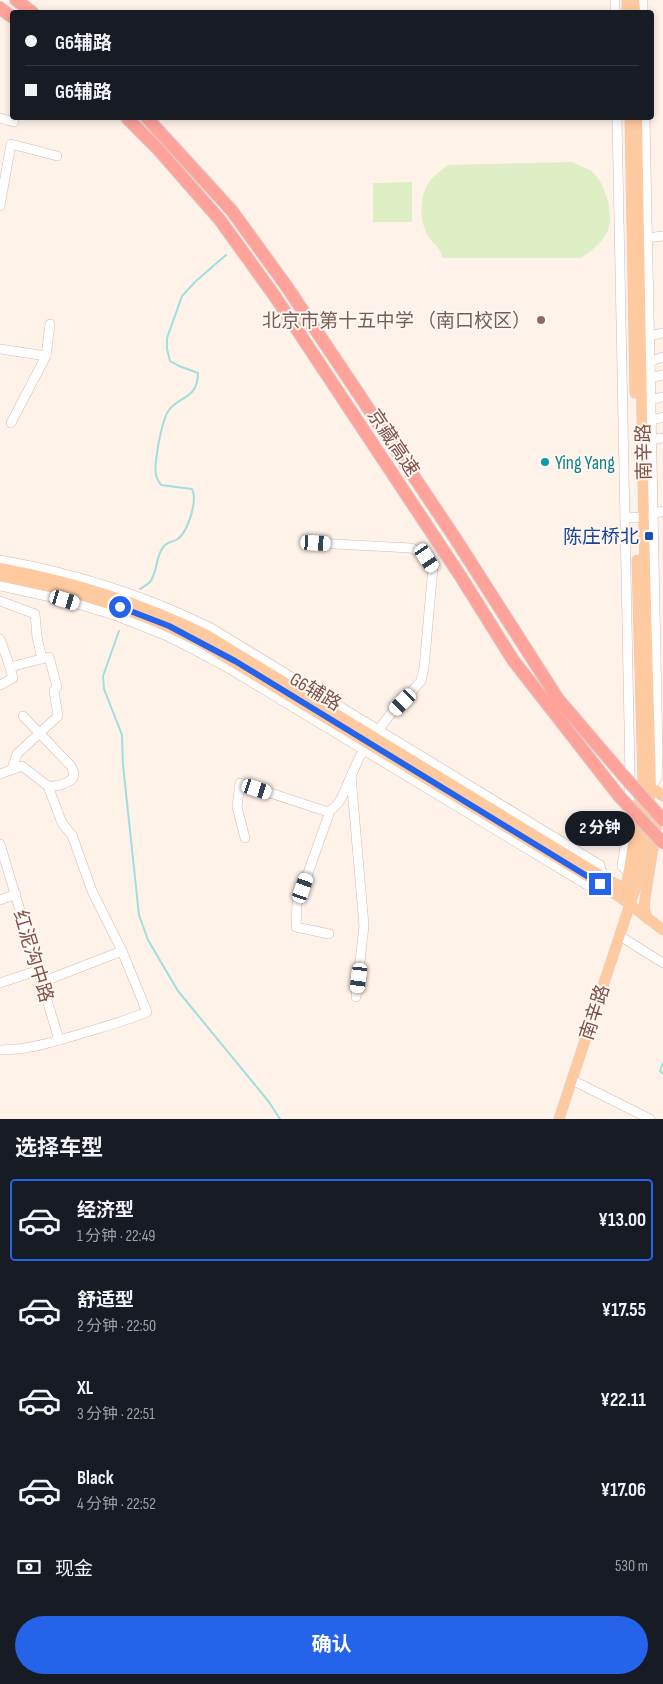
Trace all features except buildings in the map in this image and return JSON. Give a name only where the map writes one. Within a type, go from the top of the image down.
[{"type":"highway","points":[[16,0],[29,10]]},
{"type":"highway","name":"京藏高速","points":[[129,120],[157,148],[220,220],[279,303],[461,577],[513,660],[619,796],[663,843]]},
{"type":"highway","name":"京藏高速","points":[[149,120],[232,211],[287,287],[455,538],[558,699],[626,774],[663,820]]},
{"type":"main road","name":"南辛路","points":[[630,120],[644,516],[655,611],[647,785]]},
{"type":"main road","name":"南辛路","points":[[637,120],[647,785]]},
{"type":"main road","name":"G6辅路","points":[[0,568],[69,582],[122,598],[173,618],[239,653],[372,740]]},
{"type":"main road","name":"G6辅路","points":[[0,576],[67,591],[120,607],[169,626],[235,661],[372,740],[602,880],[663,930]]},
{"type":"main road","points":[[647,785],[663,796]]},
{"type":"main road","points":[[627,902],[626,889],[647,785]]},
{"type":"main road","points":[[627,902],[637,883],[647,785]]},
{"type":"main road","points":[[648,918],[644,910],[645,898],[657,823],[663,815]]},
{"type":"main road","name":"G6辅路","points":[[602,880],[626,889]]},
{"type":"main road","name":"南辛路","points":[[560,1119],[620,936],[627,902]]},
{"type":"street","points":[[0,118],[14,122]]},
{"type":"street","points":[[617,120],[625,518],[628,827],[622,866],[629,873]]},
{"type":"street","points":[[644,516],[650,440],[645,120]]},
{"type":"street","points":[[0,206],[11,144],[57,156]]},
{"type":"street","points":[[647,238],[663,236]]},
{"type":"street","points":[[11,423],[46,356],[50,324]]},
{"type":"street","points":[[649,336],[663,333]]},
{"type":"street","points":[[0,349],[46,356]]},
{"type":"street","points":[[649,362],[663,357]]},
{"type":"street","points":[[649,378],[663,375]]},
{"type":"street","points":[[649,400],[663,397]]},
{"type":"street","points":[[650,421],[663,417]]},
{"type":"street","points":[[650,440],[663,438]]},
{"type":"street","points":[[625,518],[663,511]]},
{"type":"street","points":[[245,838],[237,807],[240,783],[325,811],[336,808],[359,758],[389,716],[421,681],[424,668],[433,567],[427,558],[419,551],[411,548],[316,543]]},
{"type":"street","name":"G6辅路","points":[[0,560],[71,574],[125,590],[176,611],[243,646],[372,740]]},
{"type":"street","name":"G6辅路","points":[[0,586],[65,600],[117,616],[165,635],[230,670],[372,740],[600,865],[602,880]]},
{"type":"street","points":[[0,601],[35,614],[37,637],[42,658]]},
{"type":"street","points":[[0,639],[13,678],[0,685]]},
{"type":"street","points":[[10,667],[49,656],[57,687],[54,690],[58,716],[17,754],[12,769]]},
{"type":"street","points":[[23,716],[71,766],[74,772],[73,778],[68,783],[48,786]]},
{"type":"street","points":[[0,774],[22,766],[48,786],[62,823],[72,835],[92,891],[122,951],[147,1012],[131,1019],[59,1040],[17,1050],[0,1050]]},
{"type":"street","points":[[626,774],[647,785]]},
{"type":"street","points":[[351,776],[364,926],[356,997]]},
{"type":"street","points":[[329,934],[296,928],[297,904],[330,811]]},
{"type":"street","name":"红泥沟中路","points":[[0,844],[59,1040]]},
{"type":"street","points":[[0,900],[16,894]]},
{"type":"street","points":[[620,936],[663,963]]},
{"type":"street","points":[[42,982],[122,951]]},
{"type":"street","points":[[0,983],[39,970]]},
{"type":"street","points":[[572,1080],[650,1119]]},
{"type":"green space","points":[[572,162],[595,174],[603,188],[610,213],[609,227],[605,236],[581,258],[442,258],[438,248],[428,236],[421,213],[425,190],[433,177],[448,165]]},
{"type":"green space","points":[[412,182],[412,222],[373,222],[373,183]]},
{"type":"waterway","points":[[140,589],[153,578],[159,554],[164,546],[182,535],[191,515],[194,500],[192,489],[161,485],[157,479],[158,444],[166,415],[173,405],[195,388],[198,373],[170,361],[167,338],[182,296],[226,255]]},
{"type":"waterway","points":[[119,631],[103,676],[104,689],[122,735],[123,765],[139,915],[148,940],[178,991],[269,1102],[280,1119]]},
{"type":"waterway","points":[[663,1063],[660,1071],[663,1074]]},
{"type":"place","name":"北京市第十五中学 （南口校区）","points":[[541,320]]},
{"type":"place","name":"Ying Yang","points":[[545,462]]},
{"type":"place","name":"陈庄桥北","points":[[649,536]]},
{"type":"route","points":[[120,607],[169,626],[235,661],[600,884]]}]
